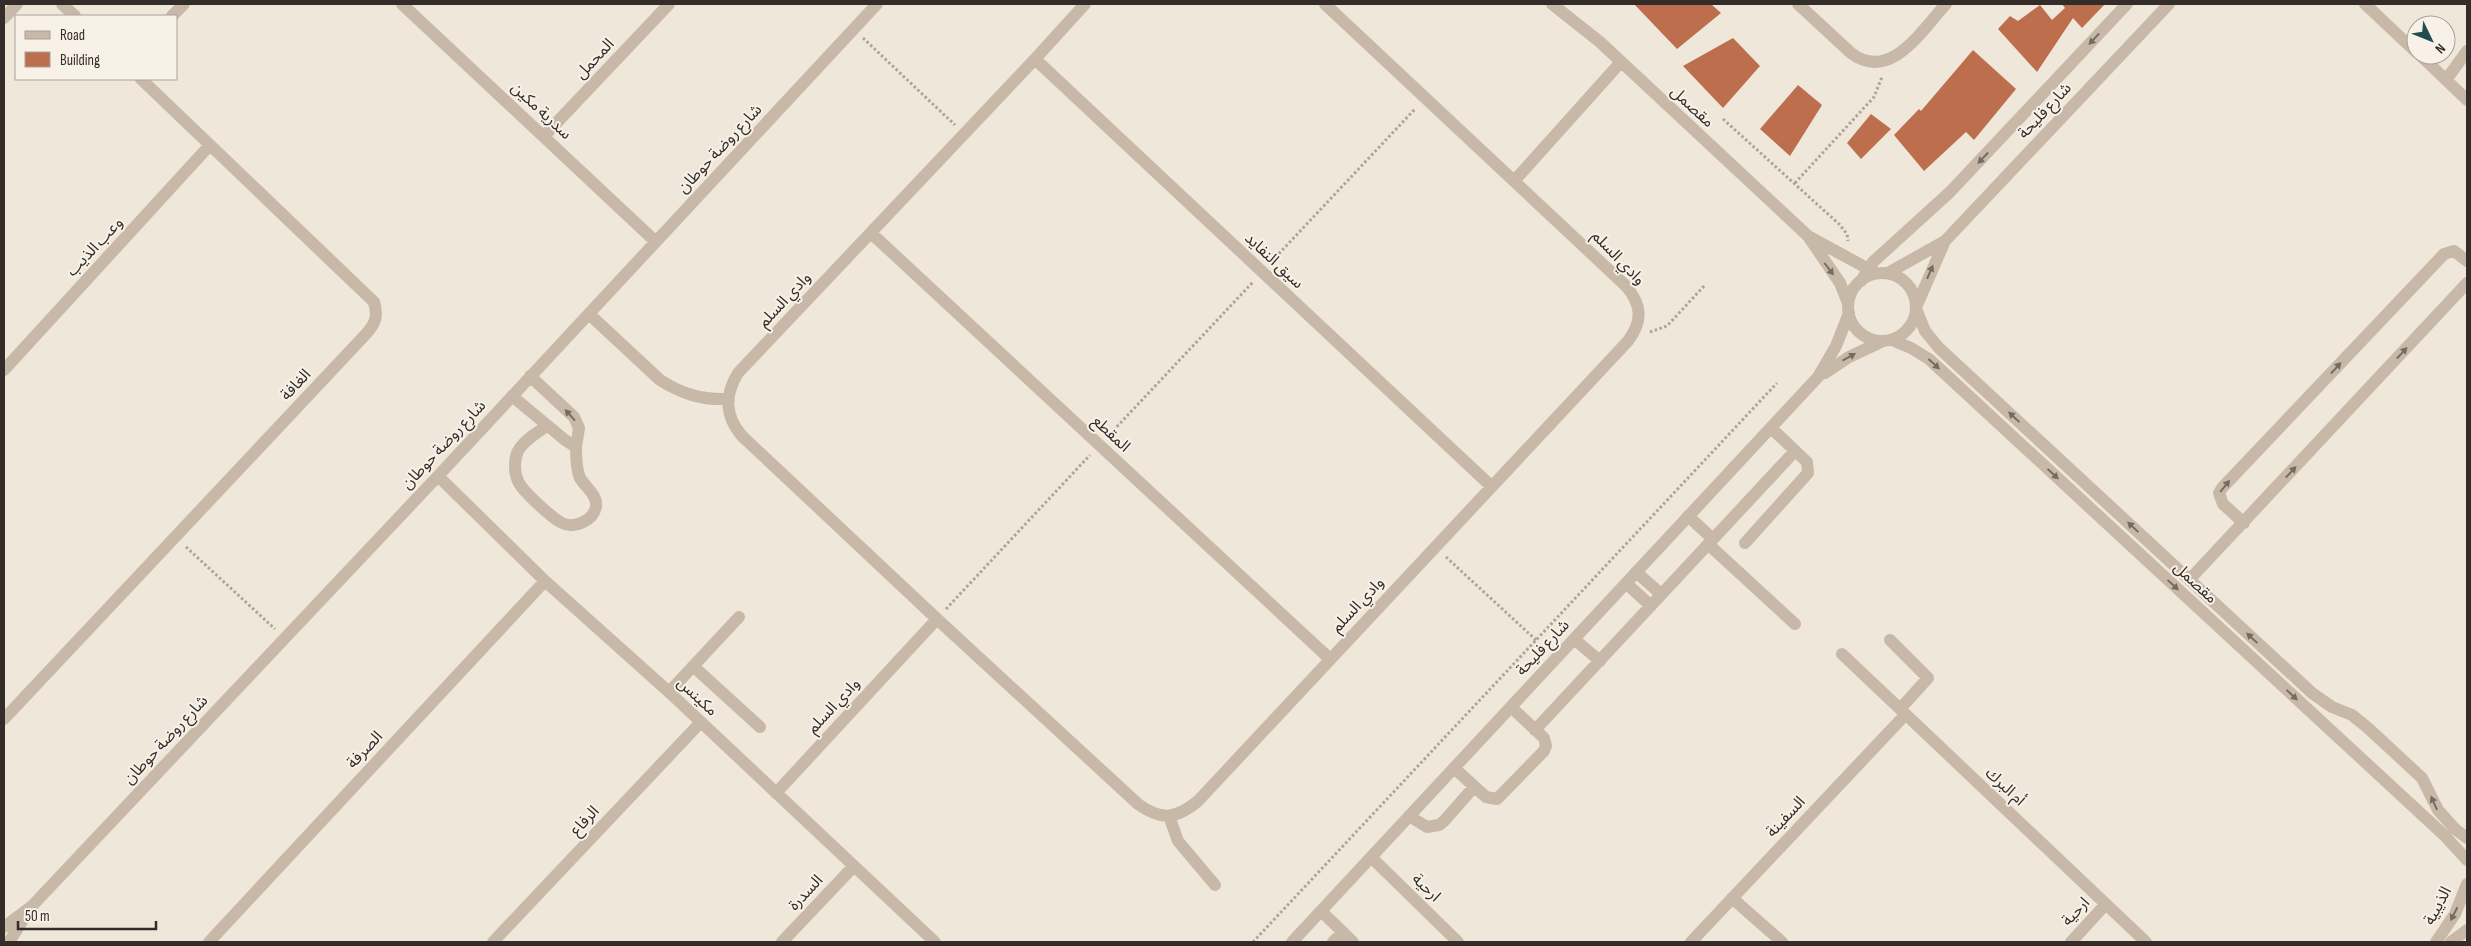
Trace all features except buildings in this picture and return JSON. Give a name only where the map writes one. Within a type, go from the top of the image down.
[{"type":"street","points":[[4,18],[16,4]]},
{"type":"street","points":[[62,4],[74,15]]},
{"type":"street","points":[[173,15],[184,4]]},
{"type":"street","name":"سدرية مكين","points":[[402,4],[656,242]]},
{"type":"street","name":"المحمل","points":[[544,136],[670,4]]},
{"type":"street","name":"شارع روضة حوطان","points":[[4,927],[32,906],[438,476],[877,4]]},
{"type":"street","name":"وادي السلم","points":[[727,399],[731,385],[738,373],[1035,59],[1084,4]]},
{"type":"street","name":"وادي السلم","points":[[1169,816],[1185,812],[1198,801],[1636,331],[1640,319],[1639,307],[1634,295],[1515,180],[1324,4]]},
{"type":"street","name":"مقصمل","points":[[1552,4],[1600,42],[1620,63],[1808,236],[1840,283],[1848,308]]},
{"type":"street","points":[[1798,4],[1858,58],[1865,62],[1882,63],[1900,53],[1946,4]]},
{"type":"street","points":[[1877,272],[1897,276],[1911,287],[1917,308],[1908,329],[1887,341],[1864,336],[1852,322],[1848,308],[1850,295],[1861,280],[1877,272],[2127,4]]},
{"type":"street","name":"شارع فليحة","points":[[1917,308],[1945,241],[2169,4]]},
{"type":"street","points":[[2365,4],[2406,43]]},
{"type":"street","points":[[2446,80],[2467,50]]},
{"type":"street","name":"سيق النفايد","points":[[1035,59],[1491,486]]},
{"type":"street","points":[[1515,180],[1620,63]]},
{"type":"street","points":[[2430,65],[2467,100]]},
{"type":"street","name":"الغافة","points":[[4,720],[366,334],[374,325],[377,313],[374,302],[142,80]]},
{"type":"street","name":"وعب الذيب","points":[[4,370],[210,145]]},
{"type":"street","name":"المقطع","points":[[871,233],[1330,659]]},
{"type":"street","name":"مقصمل","points":[[1808,236],[1877,272]]},
{"type":"street","name":"شارع فليحة","points":[[1877,272],[1945,241]]},
{"type":"street","points":[[2244,523],[2223,504],[2220,493],[2222,488],[2444,254],[2454,251],[2467,261]]},
{"type":"street","points":[[2190,580],[2467,283]]},
{"type":"street","name":"شارع فليحة","points":[[1818,378],[1836,346],[1848,308]]},
{"type":"street","name":"مقصمل","points":[[1917,308],[1925,332],[1939,348],[2312,694],[2332,708],[2352,715],[2375,734],[2422,778],[2438,810],[2455,829],[2467,838]]},
{"type":"street","points":[[589,314],[660,380],[672,388],[699,397],[727,399],[728,412],[733,425],[742,436],[1138,804],[1152,814],[1169,816],[1178,840],[1215,885]]},
{"type":"street","name":"مقصمل","points":[[1887,341],[1912,348],[1928,359],[2444,834],[2467,860]]},
{"type":"street","name":"شارع فليحة","points":[[1292,942],[1818,378],[1849,357],[1887,341]]},
{"type":"street","points":[[530,376],[574,418],[579,428],[576,462],[580,477],[593,494],[597,504],[595,511],[589,519],[576,526],[562,523],[528,494],[518,482],[515,467],[518,450],[533,435],[548,426]]},
{"type":"street","points":[[512,396],[576,447]]},
{"type":"street","points":[[1745,544],[1807,476],[1809,466],[1771,428]]},
{"type":"street","points":[[1535,730],[1795,451]]},
{"type":"street","name":"مكينس","points":[[438,476],[545,581],[669,692],[935,942]]},
{"type":"street","points":[[1688,516],[1710,542],[1795,624]]},
{"type":"street","points":[[1636,572],[1661,594]]},
{"type":"street","name":"الصرفة","points":[[209,942],[545,581]]},
{"type":"street","points":[[1626,583],[1650,606]]},
{"type":"street","points":[[669,692],[739,617]]},
{"type":"street","name":"وادي السلم","points":[[776,792],[937,619]]},
{"type":"street","points":[[1574,639],[1600,660]]},
{"type":"street","name":"السفينة","points":[[1691,942],[1902,712],[1928,678],[1890,640]]},
{"type":"street","name":"أم البرك","points":[[1842,654],[2146,942]]},
{"type":"street","points":[[693,666],[760,726]]},
{"type":"street","points":[[1454,768],[1490,799],[1500,797],[1544,750],[1546,742],[1511,707]]},
{"type":"street","name":"الرفاع","points":[[493,942],[700,723]]},
{"type":"street","points":[[1409,816],[1427,826],[1439,825],[1474,787]]},
{"type":"street","name":"ارحية","points":[[1371,857],[1458,942]]},
{"type":"street","name":"السدرة","points":[[782,942],[854,866]]},
{"type":"street","name":"الذيبية","points":[[2436,942],[2455,914],[2467,884]]},
{"type":"street","points":[[1732,898],[1782,942]]},
{"type":"street","name":"ارحية","points":[[2071,942],[2106,904]]},
{"type":"street","name":"شارع روضة حوطان","points":[[9,942],[32,906]]},
{"type":"street","points":[[1321,911],[1353,942]]},
{"type":"street","name":"الذيبية","points":[[2451,942],[2467,930]]},
{"type":"street","points":[[1334,942],[1343,932]]},
{"type":"path","points":[[854,29],[964,134]]},
{"type":"path","points":[[1795,183],[1874,97],[1881,80],[1882,63]]},
{"type":"path","points":[[937,619],[1426,97]]},
{"type":"path","points":[[1723,119],[1839,224],[1847,234],[1850,246],[1848,258]]},
{"type":"path","points":[[1636,331],[1657,331],[1667,326],[1705,285]]},
{"type":"path","points":[[1253,942],[1777,383]]},
{"type":"path","points":[[175,537],[285,638]]},
{"type":"path","points":[[1435,547],[1536,640]]}]
